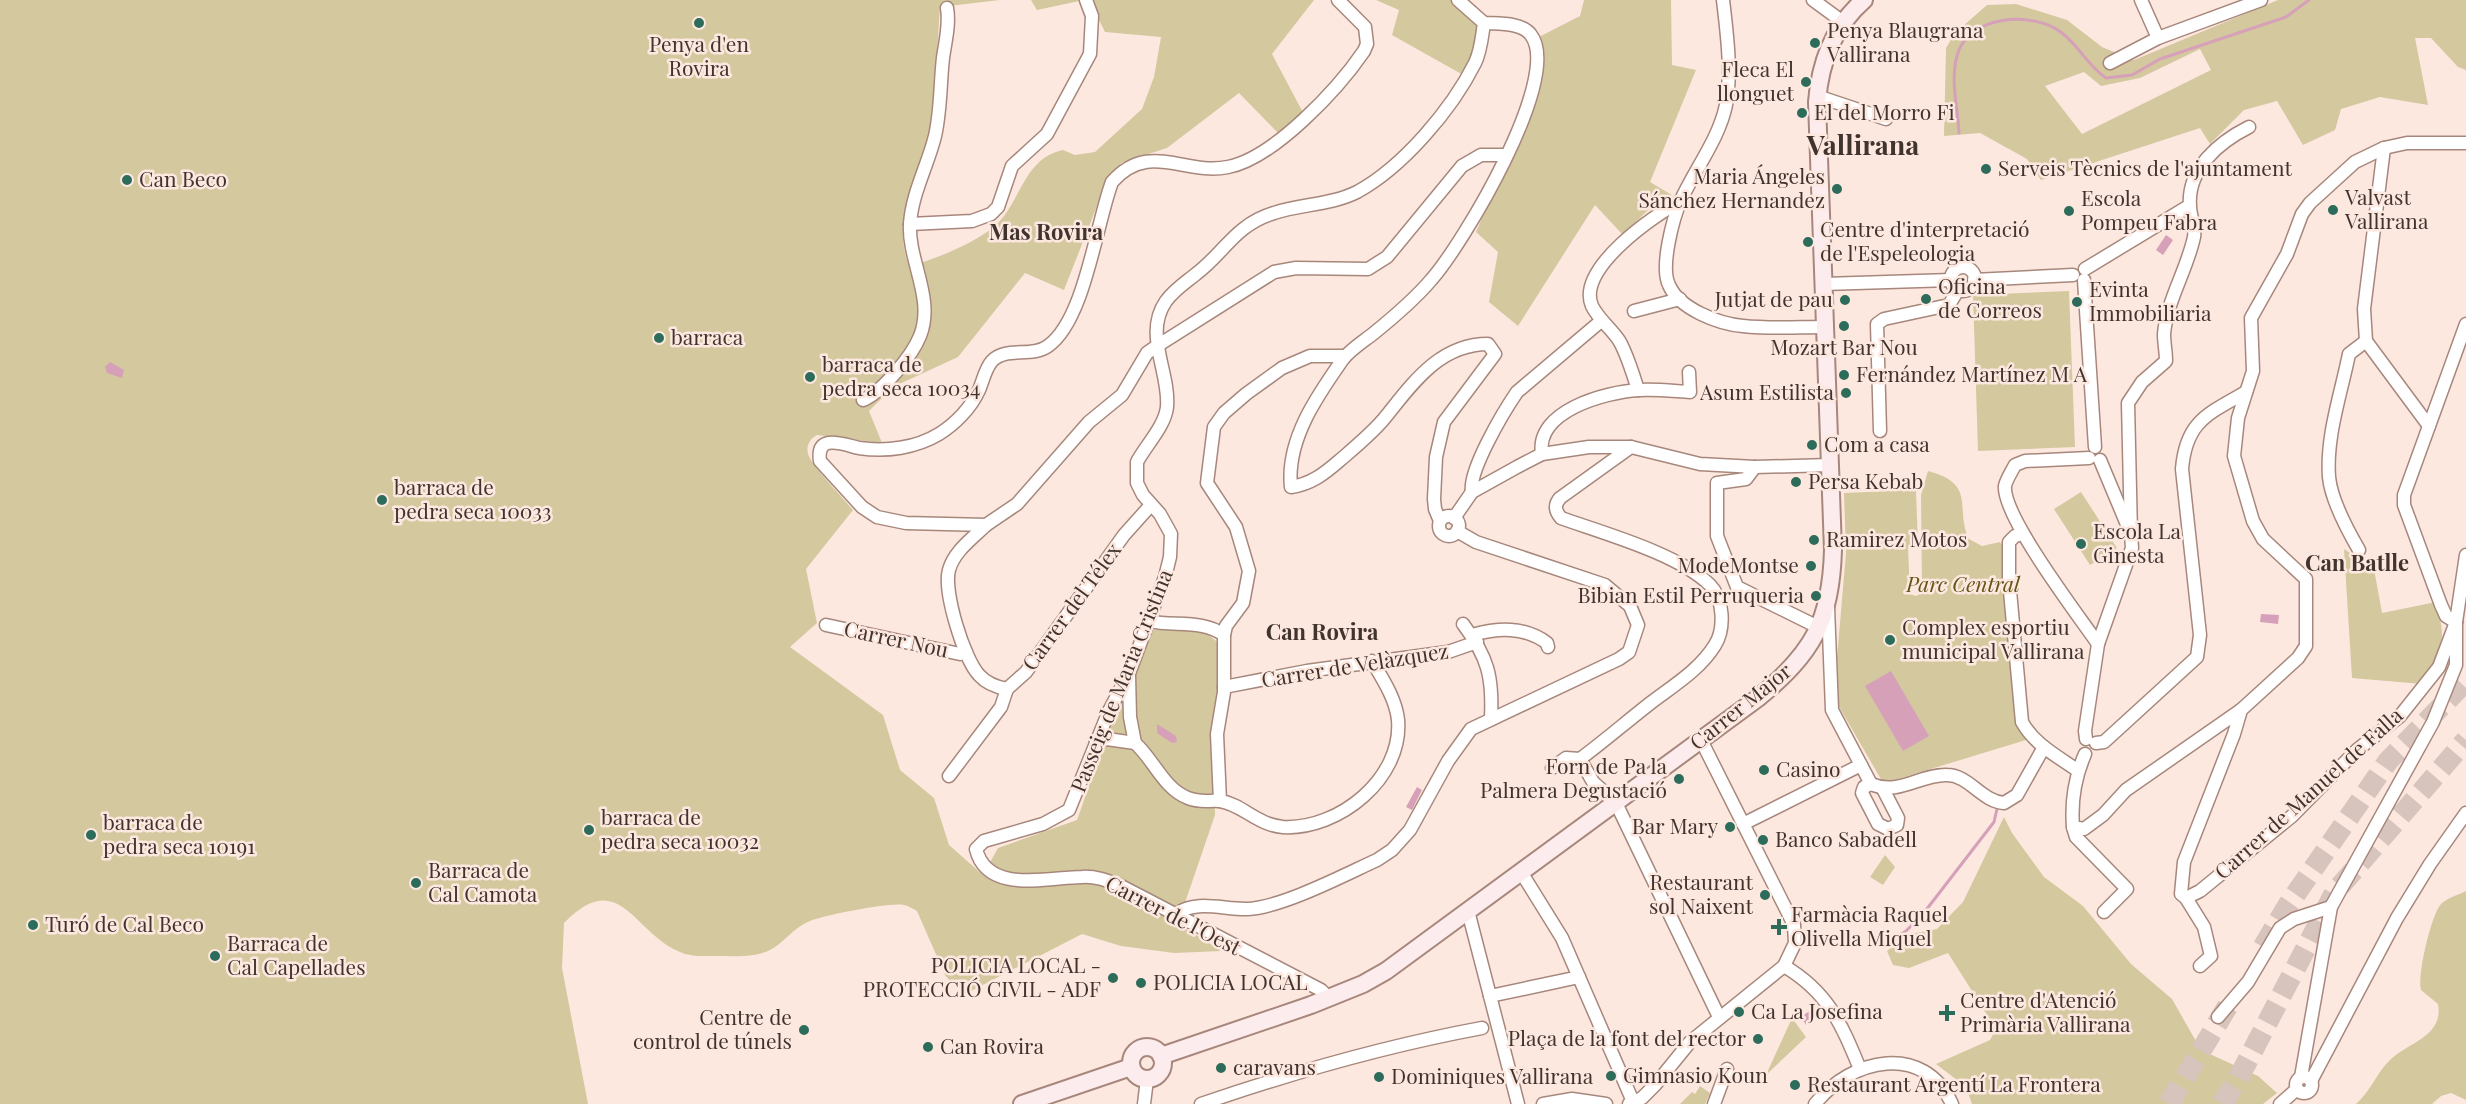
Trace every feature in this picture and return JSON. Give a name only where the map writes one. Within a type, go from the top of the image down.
[{"type":"street","points":[[910,224],[972,221],[991,214],[998,207],[1012,166],[1047,134],[1090,54],[1092,16],[1086,0]]},
{"type":"street","points":[[986,525],[906,523],[877,517],[862,507],[822,464],[820,449],[829,443],[888,449],[929,439],[954,422],[969,407],[992,360],[1000,355],[1047,347],[1061,333],[1077,299],[1112,182],[1121,171],[1142,162],[1169,161],[1195,167],[1226,168],[1270,150],[1299,124],[1364,51],[1367,44],[1365,27],[1338,0]]},
{"type":"street","points":[[1176,914],[1189,907],[1244,909],[1267,906],[1384,855],[1410,830],[1461,740],[1471,729],[1619,659],[1629,652],[1638,625],[1630,606],[1605,585],[1476,542],[1457,531],[1445,535],[1440,529],[1434,499],[1437,457],[1444,422],[1495,354],[1488,344],[1479,344],[1460,350],[1432,364],[1414,380],[1362,441],[1308,484],[1291,487],[1290,458],[1324,387],[1345,356],[1412,302],[1453,254],[1494,184],[1538,70],[1537,53],[1532,35],[1526,30],[1510,25],[1484,23],[1458,0]]},
{"type":"street","points":[[1723,0],[1728,61],[1726,105],[1720,124],[1681,201],[1669,244],[1666,270],[1669,286],[1680,299],[1704,315],[1741,326],[1825,327]]},
{"type":"street","points":[[1813,0],[1843,22]]},
{"type":"street","name":"Carrer Major","points":[[1161,1056],[1311,1005],[1378,976],[1774,686],[1797,662],[1820,627],[1827,605],[1833,550],[1817,96],[1825,56],[1843,22],[1864,0]]},
{"type":"street","points":[[2141,0],[2158,38]]},
{"type":"street","points":[[2110,63],[2158,38],[2261,0]]},
{"type":"street","points":[[863,400],[873,396],[885,384],[914,347],[924,322],[925,309],[911,245],[910,224],[913,203],[939,118],[947,8]]},
{"type":"street","name":"Passeig de Maria Cristina","points":[[976,849],[984,841],[1043,824],[1069,810],[1096,742],[1130,671],[1165,577],[1171,534],[1165,522],[1150,506],[1137,483],[1135,472],[1137,462],[1166,411],[1166,390],[1157,346],[1159,315],[1165,302],[1183,282],[1196,274],[1232,236],[1273,213],[1317,204],[1357,191],[1413,149],[1476,61],[1484,23]]},
{"type":"street","points":[[1817,96],[1886,119]]},
{"type":"street","points":[[2091,741],[2085,730],[2098,644],[2132,548],[2128,403],[2142,382],[2166,361],[2164,335],[2167,320],[2194,237],[2189,206],[2191,187],[2205,159],[2228,137],[2249,127]]},
{"type":"street","points":[[2073,827],[2084,829],[2103,815],[2126,790],[2241,710],[2298,658],[2306,646],[2308,592],[2306,579],[2263,539],[2253,521],[2234,456],[2234,441],[2253,371],[2251,318],[2287,254],[2302,214],[2310,203],[2355,162],[2384,148],[2429,142],[2466,143]]},
{"type":"street","points":[[2384,148],[2364,309],[2366,341],[2429,426]]},
{"type":"street","name":"Carrer del Télex","points":[[1150,506],[1124,535],[1026,672],[1007,689],[984,680],[975,670],[966,652],[948,587],[948,574],[954,558],[986,525],[1017,504],[1089,422],[1122,395],[1147,353],[1241,292],[1284,268],[1357,269],[1375,267],[1387,257],[1462,166],[1481,155],[1506,155]]},
{"type":"street","points":[[1638,390],[1620,343],[1601,321],[1591,304],[1590,291],[1593,279],[1633,233],[1657,214],[1681,201]]},
{"type":"street","points":[[1974,279],[2081,274],[2189,206]]},
{"type":"street","points":[[1824,284],[1955,285],[1971,288],[1974,279],[1971,271],[1964,268],[1954,272],[1955,285],[1949,305],[1884,319],[1878,324],[1880,432]]},
{"type":"street","points":[[2081,274],[2095,455],[2131,534]]},
{"type":"street","points":[[1634,311],[1680,299]]},
{"type":"street","points":[[1472,492],[1471,484],[1477,467],[1517,392],[1601,321]]},
{"type":"street","points":[[2456,622],[2446,616],[2441,605],[2404,505],[2404,495],[2462,344],[2466,324]]},
{"type":"street","points":[[2359,550],[2347,529],[2329,480],[2329,441],[2349,354],[2366,341]]},
{"type":"street","points":[[1220,801],[1217,734],[1224,687],[1224,635],[1226,626],[1243,603],[1249,570],[1236,527],[1208,483],[1214,427],[1224,413],[1281,368],[1311,356],[1345,356]]},
{"type":"street","points":[[1542,454],[1542,437],[1548,426],[1570,409],[1638,390],[1690,392],[1689,372]]},
{"type":"street","points":[[2104,912],[2127,889],[2076,837],[2072,811],[2077,770],[2085,754],[2081,745],[2091,741],[2104,742],[2197,657],[2200,635],[2182,470],[2184,451],[2188,436],[2198,423],[2246,392]]},
{"type":"street","points":[[1454,518],[1472,492],[1542,454],[1589,447],[1631,447],[1700,464],[1755,467],[1830,465]]},
{"type":"street","points":[[1552,768],[1566,758],[1580,759],[1701,664],[1717,642],[1721,610],[1717,594],[1697,575],[1657,553],[1561,518],[1556,510],[1560,498],[1631,447]]},
{"type":"street","points":[[2095,455],[2025,460],[2015,465],[2005,486],[2009,506],[2023,534],[2098,644]]},
{"type":"street","points":[[1755,467],[1746,479],[1717,483],[1717,536],[1737,587],[1820,627]]},
{"type":"street","points":[[1440,521],[1446,517],[1454,518],[1458,524],[1457,531]]},
{"type":"street","points":[[2023,534],[2015,536],[2009,542],[2009,580],[2022,722],[2028,733],[2044,747],[2077,770]]},
{"type":"street","points":[[2304,1089],[2331,908],[2433,722],[2456,665],[2456,622],[2466,555]]},
{"type":"street","points":[[1827,605],[1831,634],[1831,702],[1861,765],[1883,787],[1944,774],[1957,776],[1983,797],[1994,802],[2004,802],[2016,795],[2044,747]]},
{"type":"street","points":[[1149,621],[1215,628],[1224,635]]},
{"type":"street","name":"Carrer de Manuel de Falla","points":[[2241,710],[2234,734],[2184,862],[2181,894],[2186,898],[2200,891],[2292,816],[2357,750],[2400,716],[2439,667],[2456,622]]},
{"type":"street","points":[[1463,624],[1474,638],[1503,629],[1539,637],[1547,643],[1548,647]]},
{"type":"street","name":"Carrer Nou","points":[[826,625],[960,654],[966,652]]},
{"type":"street","name":"Carrer de Velàzquez","points":[[1224,687],[1372,661],[1448,652],[1474,638],[1484,653],[1488,671],[1491,718]]},
{"type":"street","points":[[1130,671],[1130,717],[1135,743],[1174,791],[1204,802],[1220,801],[1256,820],[1285,827],[1338,813],[1364,796],[1386,771],[1398,728],[1395,707],[1372,661]]},
{"type":"street","points":[[949,776],[1001,706],[1007,689]]},
{"type":"street","points":[[1096,742],[1107,739],[1135,743]]},
{"type":"street","points":[[1521,872],[1562,938],[1632,1104],[1655,1085],[1690,1042],[1784,966],[1796,943],[1794,925],[1701,740]]},
{"type":"street","points":[[1580,759],[1593,782],[1616,803],[1719,1017]]},
{"type":"street","points":[[1743,824],[1861,765]]},
{"type":"street","points":[[2280,1104],[2304,1089],[2397,918],[2430,864],[2466,813]]},
{"type":"street","name":"Carrer de l'Oest","points":[[976,849],[981,864],[999,876],[1024,880],[1100,878],[1176,914],[1306,985],[1321,990],[1329,998]]},
{"type":"street","points":[[2186,898],[2204,927],[2211,956],[2200,966]]},
{"type":"street","points":[[2218,1017],[2248,982],[2280,928],[2294,919],[2331,908]]},
{"type":"street","points":[[1468,911],[1490,996],[1489,1026],[1518,1104]]},
{"type":"street","points":[[1784,966],[1808,982],[1833,1010],[1860,1069]]},
{"type":"street","points":[[1490,996],[1579,977]]},
{"type":"street","points":[[1306,985],[1311,1005]]},
{"type":"street","points":[[1201,1104],[1300,1070],[1415,1040],[1489,1026]]},
{"type":"street","points":[[1143,1048],[1153,1048],[1161,1056],[1161,1070],[1147,1079],[1137,1076],[1131,1067],[1134,1054],[1143,1048]]},
{"type":"street","points":[[1815,1104],[1833,1085],[1860,1069],[1888,1064],[1906,1064],[1920,1068],[1942,1085],[1952,1104]]},
{"type":"street","points":[[1022,1104],[1131,1067]]},
{"type":"street","points":[[1714,1104],[1727,1069]]},
{"type":"street","points":[[1144,1104],[1147,1079]]},
{"type":"street","points":[[1543,1104],[1572,1099],[1606,1104]]},
{"type":"green space","points":[[0,0],[1000,0],[940,7],[932,117],[905,215],[904,249],[909,266],[955,250],[989,231],[1005,215],[1024,181],[1040,162],[1063,150],[1075,155],[1095,152],[1142,109],[1154,77],[1161,37],[1105,32],[1089,0],[1314,0],[1272,54],[1309,124],[1283,138],[1239,93],[1167,148],[1121,163],[1106,183],[1064,290],[1025,273],[958,357],[893,387],[869,411],[882,443],[817,435],[808,445],[810,459],[853,510],[806,569],[817,623],[790,647],[883,715],[900,770],[934,798],[949,845],[983,875],[998,848],[1077,820],[1112,720],[1153,630],[1204,631],[1221,645],[1224,686],[1214,730],[1215,815],[1178,923],[1221,951],[1174,953],[1121,946],[1082,934],[971,991],[956,988],[945,975],[917,911],[904,905],[886,905],[810,921],[764,953],[743,956],[702,956],[680,952],[664,943],[625,909],[613,902],[599,901],[583,907],[564,923],[562,968],[588,1104],[0,1104]]},
{"type":"green space","points":[[1031,0],[1084,0],[1037,10]]},
{"type":"green space","points":[[1376,0],[1458,0],[1480,29],[1465,76],[1392,35],[1399,10]]},
{"type":"green space","points":[[1584,0],[1671,0],[1672,65],[1696,70],[1650,182],[1672,195],[1648,210],[1623,235],[1595,205],[1518,326],[1489,302],[1498,252],[1476,232],[1508,157],[1541,68],[1535,39],[1580,16]]},
{"type":"green space","points":[[2278,0],[2466,0],[2466,70],[2458,67],[2431,38],[2415,38],[2428,105],[2380,97],[2341,109],[2335,130],[2303,145],[2277,101],[2244,110],[2210,144],[2200,128],[2041,180],[2027,159],[1980,133],[1944,136],[1946,48],[1955,33],[1987,5],[2016,4],[2067,20],[2102,47],[2134,60]],"holes":[[[2200,49],[2211,70],[2082,134],[2045,86],[2084,72],[2101,86],[2140,78]]]},
{"type":"green space","points":[[2069,291],[2075,447],[1978,451],[1973,295]]},
{"type":"green space","name":"Complex esportiu municipal Vallirana","points":[[1928,471],[1944,476],[1959,490],[1969,539],[1982,546],[2000,542],[2003,547],[2021,726],[2026,740],[1888,782],[1882,781],[1838,705],[1837,658],[1846,553],[1844,493],[1916,490],[1918,546],[1908,547],[1910,594],[1916,596],[1922,593],[1921,495]]},
{"type":"green space","points":[[2081,492],[2117,548],[2090,565],[2054,509]]},
{"type":"green space","points":[[2344,549],[2374,569],[2382,613],[2436,602],[2441,627],[2441,645],[2435,662],[2422,684],[2352,678]]},
{"type":"green space","points":[[2004,817],[2012,833],[2044,877],[2083,906],[2131,964],[2172,999],[2201,1050],[2258,1076],[2277,1093],[2263,1104],[1972,1104],[1966,1087],[1936,1064],[1990,1040],[1996,1029],[1948,953],[1909,968],[1893,965],[1887,951],[1905,935],[1937,929],[1963,902]]},
{"type":"green space","points":[[1885,855],[1895,867],[1883,885],[1870,877]]},
{"type":"green space","points":[[2466,891],[2466,1100],[2451,1093],[2441,1096],[2432,1104],[2356,1104],[2390,1060],[2423,1037],[2436,1024],[2438,1004],[2421,990],[2420,983],[2426,946],[2433,920],[2441,904]]},
{"type":"green space","points":[[1792,1018],[1806,1037],[1766,1075]]},
{"type":"green space","points":[[1700,1086],[1710,1093],[1705,1104],[1680,1104],[1692,1092],[1695,1094]]},
{"type":"shaded area","points":[[2166,235],[2173,240],[2163,255],[2156,250]]},
{"type":"shaded area","points":[[110,362],[124,370],[122,378],[107,373],[105,367]]},
{"type":"shaded area","points":[[2261,614],[2279,615],[2278,624],[2260,622]]},
{"type":"shaded area","points":[[1891,671],[1929,736],[1903,751],[1865,686]]},
{"type":"shaded area","points":[[1157,724],[1176,736],[1177,742],[1172,743],[1157,733]]},
{"type":"shaded area","points":[[1417,787],[1422,790],[1412,810],[1406,807]]},
{"type":"shaded area","points":[[1815,1007],[1820,1014],[1806,1025],[1801,1017]]},
{"type":"waterway","points":[[1959,133],[1954,85],[1957,56],[1963,42],[1974,32],[1987,25],[2002,20],[2019,19],[2050,26],[2068,38],[2094,68],[2106,78],[2132,75],[2160,59],[2286,17],[2309,0]]},
{"type":"waterway","points":[[1884,945],[1906,931],[1923,914],[1994,822],[1997,809]]},
{"type":"tunnel","points":[[2263,947],[2288,905],[2388,761],[2466,681]]},
{"type":"tunnel","points":[[2222,1104],[2238,1079],[2335,892],[2466,740]]},
{"type":"tunnel","points":[[2169,1104],[2232,999]]},
{"type":"place","name":"Penya d'en Rovira","points":[[699,23]]},
{"type":"place","name":"Penya Blaugrana Vallirana","points":[[1815,43]]},
{"type":"place","name":"Fleca El llonguet","points":[[1806,82]]},
{"type":"place","name":"El del Morro Fi","points":[[1802,113]]},
{"type":"place","name":"Serveis Tècnics de l'ajuntament","points":[[1986,169]]},
{"type":"place","name":"Can Beco","points":[[127,180]]},
{"type":"place","name":"Maria Ángeles Sánchez Hernandez","points":[[1837,189]]},
{"type":"place","name":"Valvast Vallirana","points":[[2333,210]]},
{"type":"place","name":"Escola Pompeu Fabra","points":[[2069,211]]},
{"type":"place","name":"Centre d'interpretació de l'Espeleologia","points":[[1808,242]]},
{"type":"place","name":"Oficina de Correos","points":[[1926,299]]},
{"type":"place","name":"Jutjat de pau","points":[[1845,300]]},
{"type":"place","name":"Evinta Immobiliaria","points":[[2077,302]]},
{"type":"place","name":"Mozart Bar Nou","points":[[1844,326]]},
{"type":"place","name":"barraca","points":[[659,338]]},
{"type":"place","name":"Fernández Martínez M A","points":[[1844,375]]},
{"type":"place","name":"barraca de pedra seca 10034","points":[[810,377]]},
{"type":"place","name":"Asum Estilista","points":[[1846,393]]},
{"type":"place","name":"Com a casa","points":[[1812,445]]},
{"type":"place","name":"Persa Kebab","points":[[1796,482]]},
{"type":"place","name":"barraca de pedra seca 10033","points":[[382,500]]},
{"type":"place","name":"Ramirez Motos","points":[[1814,540]]},
{"type":"place","name":"Escola La Ginesta","points":[[2081,544]]},
{"type":"place","name":"ModeMontse","points":[[1811,566]]},
{"type":"place","name":"Bibian Estil Perruqueria","points":[[1816,596]]},
{"type":"place","name":"Complex esportiu municipal Vallirana","points":[[1890,640]]},
{"type":"place","name":"Casino","points":[[1764,770]]},
{"type":"place","name":"Forn de Pa la Palmera Degustació","points":[[1679,779]]},
{"type":"place","name":"Bar Mary","points":[[1730,827]]},
{"type":"place","name":"barraca de pedra seca 10032","points":[[589,830]]},
{"type":"place","name":"barraca de pedra seca 10191","points":[[91,835]]},
{"type":"place","name":"Banco Sabadell","points":[[1763,840]]},
{"type":"place","name":"Barraca de Cal Camota","points":[[416,883]]},
{"type":"place","name":"Restaurant sol Naixent","points":[[1765,895]]},
{"type":"place","name":"Turó de Cal Beco","points":[[33,925]]},
{"type":"place","name":"Farmàcia Raquel Olivella Miquel","points":[[1779,927]]},
{"type":"place","name":"Barraca de Cal Capellades","points":[[215,956]]},
{"type":"place","name":"POLICIA LOCAL - PROTECCIÓ CIVIL - ADF","points":[[1113,978]]},
{"type":"place","name":"POLICIA LOCAL","points":[[1141,983]]},
{"type":"place","name":"Ca La Josefina","points":[[1739,1012]]},
{"type":"place","name":"Centre d'Atenció Primària Vallirana","points":[[1947,1013]]},
{"type":"place","name":"Centre de control de túnels","points":[[804,1030]]},
{"type":"place","name":"Plaça de la font del rector","points":[[1758,1039]]},
{"type":"place","name":"Can Rovira","points":[[928,1047]]},
{"type":"place","name":"caravans","points":[[1221,1068]]},
{"type":"place","name":"Gimnasio Koun","points":[[1611,1076]]},
{"type":"place","name":"Dominiques Vallirana","points":[[1379,1077]]},
{"type":"place","name":"Restaurant Argentí La Frontera","points":[[1795,1085]]},
{"type":"district","name":"Vallirana","points":[[1863,146]]},
{"type":"district","name":"Mas Rovira","points":[[1046,232]]},
{"type":"district","name":"Can Batlle","points":[[2357,563]]},
{"type":"district","name":"Can Rovira","points":[[1322,632]]},
{"type":"park label","name":"Parc Central","points":[[1963,585]]}]
